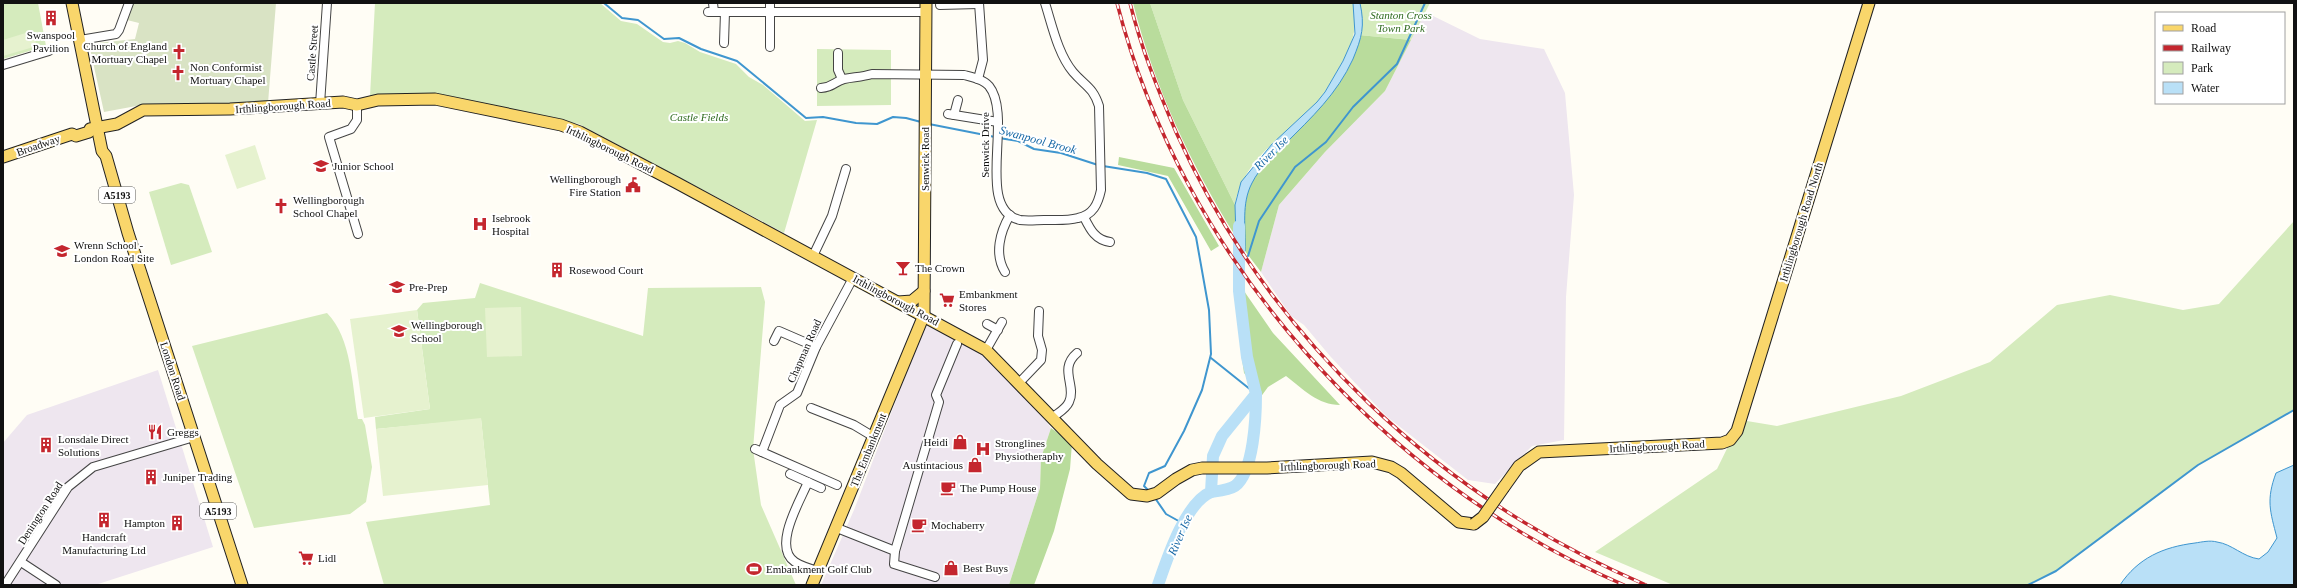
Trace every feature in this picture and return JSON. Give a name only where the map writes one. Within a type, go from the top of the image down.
[{"type":"main road","name":"London Road","points":[[72,3],[102,151],[106,156],[128,233],[242,585]]},
{"type":"main road","name":"Irthlingborough Road North","points":[[1730,440],[1737,431],[1745,408],[1869,3]]},
{"type":"main road","name":"Senwick Road","points":[[924,315],[926,7]]},
{"type":"main road","name":"Irthlingborough Road","points":[[98,129],[112,125],[143,110],[230,109],[343,102],[357,105],[378,100],[435,99],[561,125],[580,132],[813,256],[895,302],[924,315],[986,350],[1053,417],[1096,464],[1131,494],[1147,496],[1157,492],[1176,479],[1202,468],[1267,468],[1381,463],[1401,473],[1459,522],[1474,524],[1483,517],[1519,466],[1539,452],[1722,443],[1730,440]]},
{"type":"main road","name":"Broadway","points":[[3,157],[72,134],[76,136],[98,129]]},
{"type":"main road","points":[[895,302],[906,303],[912,301],[924,291]]},
{"type":"main road","name":"The Embankment","points":[[812,585],[837,528],[924,315]]},
{"type":"street","points":[[80,40],[116,34],[119,30],[129,3]]},
{"type":"street","name":"Castle Street","points":[[320,104],[327,3]]},
{"type":"street","points":[[714,3],[711,12],[770,13],[926,7]]},
{"type":"street","points":[[770,3],[770,47]]},
{"type":"street","points":[[1005,272],[997,265],[1000,235],[1010,215],[1020,220],[1035,221],[1069,220],[1084,217],[1093,210],[1098,202],[1101,190],[1099,106],[1095,93],[1073,72],[1063,56],[1045,3]]},
{"type":"street","points":[[821,88],[831,87],[842,79],[860,78],[872,74],[964,75],[978,79],[984,60],[979,4],[940,5]]},
{"type":"street","points":[[724,43],[725,12]]},
{"type":"street","points":[[3,65],[49,52]]},
{"type":"street","points":[[838,53],[838,70],[842,79]]},
{"type":"street","name":"Senwick Drive","points":[[978,79],[988,85],[995,98],[998,125],[998,196],[1001,205],[1010,215]]},
{"type":"street","points":[[958,100],[951,115],[998,125]]},
{"type":"street","points":[[357,105],[357,120],[351,129],[329,137],[358,234]]},
{"type":"street","points":[[813,256],[832,216],[846,169]]},
{"type":"street","points":[[1084,217],[1096,237],[1103,241],[1110,242]]},
{"type":"street","name":"Chapman Road","points":[[837,485],[758,450],[780,405],[797,393],[816,347],[853,278]]},
{"type":"street","points":[[1019,383],[1041,360],[1042,350],[1038,336],[1039,311]]},
{"type":"street","points":[[986,350],[1002,322]]},
{"type":"street","points":[[987,324],[998,330]]},
{"type":"street","points":[[774,341],[779,331],[816,347]]},
{"type":"street","points":[[935,577],[894,564],[895,551],[939,402],[936,395],[957,344]]},
{"type":"street","points":[[1053,417],[1069,402],[1071,392],[1067,371],[1071,358],[1077,353]]},
{"type":"street","points":[[811,408],[854,425],[874,437]]},
{"type":"street","name":"Denington Road","points":[[5,585],[68,488],[93,467],[194,437]]},
{"type":"street","points":[[790,474],[821,488]]},
{"type":"street","points":[[808,482],[785,541],[787,552],[794,562],[818,571]]},
{"type":"street","points":[[837,528],[895,551]]},
{"type":"street","points":[[21,562],[56,585]]},
{"type":"shaded area","points":[[1425,12],[1480,39],[1544,49],[1565,93],[1574,195],[1566,297],[1564,440],[1532,446],[1495,484],[1468,480],[1386,416],[1330,356],[1304,325],[1291,316],[1261,272],[1279,205],[1325,152],[1385,91]]},
{"type":"shaded area","points":[[928,325],[966,343],[992,362],[1030,397],[1051,428],[1041,458],[1040,488],[1009,585],[821,585],[854,510],[923,330]]},
{"type":"shaded area","points":[[158,370],[213,547],[95,585],[3,585],[3,443],[27,415]]},
{"type":"green space","points":[[3,3],[38,3],[46,46],[3,59]]},
{"type":"green space","points":[[133,3],[276,3],[268,103],[147,104],[104,112],[89,44],[135,39],[139,23],[127,20]]},
{"type":"green space","name":"Castle Fields","points":[[375,3],[600,3],[621,21],[637,24],[663,42],[670,43],[678,41],[685,43],[700,52],[736,64],[749,77],[763,85],[805,121],[817,120],[784,233],[579,124],[456,98],[370,96]]},
{"type":"green space","points":[[1133,3],[1150,3],[1183,100],[1235,205],[1236,237],[1189,153],[1163,95]]},
{"type":"green space","points":[[1150,3],[1353,3],[1355,28],[1353,36],[1348,50],[1332,80],[1317,102],[1256,161],[1239,189],[1235,205],[1183,100]]},
{"type":"green space","name":"Stanton Cross Town Park","points":[[1357,3],[1430,3],[1411,40],[1359,35]]},
{"type":"green space","points":[[32,31],[37,46],[3,56],[3,40]]},
{"type":"green space","points":[[1359,35],[1411,40],[1385,91],[1325,152],[1279,205],[1261,272],[1245,251],[1239,235],[1240,204],[1250,173],[1318,105]]},
{"type":"green space","points":[[817,49],[891,50],[891,105],[817,106]]},
{"type":"green space","points":[[255,145],[266,179],[237,189],[225,155]]},
{"type":"green space","points":[[1119,157],[1174,168],[1219,246],[1211,251],[1168,176],[1118,165]]},
{"type":"green space","points":[[181,183],[189,185],[212,252],[171,265],[149,192]]},
{"type":"green space","points":[[2294,221],[2294,410],[2198,465],[2056,571],[2028,585],[1673,585],[1595,552],[1717,469],[1741,420],[1777,426],[1901,396],[1990,362],[2057,305],[2110,295],[2183,310],[2219,304]]},
{"type":"green space","points":[[1235,278],[1273,333],[1340,405],[1318,399],[1286,376],[1268,387],[1257,402],[1253,398],[1249,379],[1244,373],[1241,352],[1245,337],[1239,333]]},
{"type":"green space","points":[[480,283],[643,336],[648,288],[761,287],[765,302],[753,449],[761,505],[796,585],[384,585],[366,522],[490,505],[481,419],[376,429],[375,417],[430,409],[417,310],[423,303],[475,298]]},
{"type":"green space","points":[[521,307],[522,356],[487,357],[485,308]]},
{"type":"green space","points":[[417,310],[430,409],[364,418],[350,319]]},
{"type":"green space","points":[[327,313],[342,335],[350,363],[358,419],[362,419],[365,425],[372,467],[366,502],[350,514],[254,528],[192,346]]},
{"type":"green space","points":[[481,418],[488,485],[383,496],[376,429]]},
{"type":"green space","points":[[1051,428],[1072,443],[1070,469],[1054,531],[1034,585],[1009,585],[1040,488],[1041,458]]},
{"type":"water","points":[[1353,3],[1360,3],[1362,31],[1353,59],[1347,72],[1332,94],[1305,124],[1267,162],[1255,177],[1246,199],[1245,251],[1236,237],[1235,205],[1241,182],[1272,144],[1317,102],[1325,92],[1343,61],[1355,34]]},
{"type":"water","points":[[2294,465],[2294,585],[2120,585],[2143,561],[2152,555],[2172,547],[2214,541],[2228,545],[2248,556],[2259,559],[2268,552],[2277,538],[2270,506],[2271,491],[2276,473]]},
{"type":"waterway","name":"Swanpool Brook","points":[[604,3],[622,18],[638,20],[664,39],[679,38],[701,49],[737,61],[806,118],[823,117],[856,123],[877,124],[893,117],[906,118],[921,122]]},
{"type":"waterway","points":[[1248,256],[1259,221],[1295,167],[1326,142],[1353,107],[1397,64],[1425,3]]},
{"type":"waterway","name":"Swanpool Brook","points":[[929,124],[995,137]]},
{"type":"waterway","name":"Swanpool Brook","points":[[999,138],[1018,141],[1034,149],[1061,153],[1098,165]]},
{"type":"waterway","name":"Swanpool Brook","points":[[1103,166],[1147,173],[1166,179],[1196,237],[1209,310],[1211,354],[1202,390],[1184,431],[1165,466],[1149,473],[1144,486],[1148,490]]},
{"type":"waterway","name":"River Ise","points":[[1158,585],[1166,561],[1185,519],[1202,498],[1211,492],[1213,456],[1222,436],[1256,394],[1247,357],[1239,291],[1239,226]]},
{"type":"waterway","points":[[1211,358],[1256,394]]},
{"type":"waterway","name":"River Ise","points":[[1211,492],[1235,486],[1241,479],[1246,469],[1253,443],[1256,394]]},
{"type":"waterway","points":[[2028,585],[2056,571],[2198,465],[2294,410]]},
{"type":"waterway","name":"Swanpool Brook","points":[[1155,498],[1166,514],[1184,524]]},
{"type":"railway","points":[[1117,3],[1148,97],[1190,187],[1242,272],[1304,351],[1375,423],[1452,486],[1536,541],[1624,585]]},
{"type":"railway","points":[[1130,3],[1150,69],[1176,132],[1214,207],[1260,278],[1311,343],[1369,403],[1431,458],[1499,506],[1570,549],[1646,585]]},
{"type":"place","name":"Swanspool Pavilion","points":[[51,18]]},
{"type":"place","name":"Church of England Mortuary Chapel","points":[[179,52]]},
{"type":"place","name":"Non Conformist Mortuary Chapel","points":[[178,73]]},
{"type":"place","name":"Junior School","points":[[321,166]]},
{"type":"place","name":"Wellingborough Fire Station","points":[[633,185]]},
{"type":"place","name":"Wellingborough School Chapel","points":[[281,206]]},
{"type":"place","name":"Isebrook Hospital","points":[[480,224]]},
{"type":"place","name":"Wrenn School - London Road Site","points":[[62,251]]},
{"type":"place","name":"The Crown","points":[[903,268]]},
{"type":"place","name":"Rosewood Court","points":[[557,270]]},
{"type":"place","name":"Pre-Prep","points":[[397,287]]},
{"type":"place","name":"Embankment Stores","points":[[947,300]]},
{"type":"place","name":"Wellingborough School","points":[[399,331]]},
{"type":"place","name":"Greggs","points":[[155,432]]},
{"type":"place","name":"Heidi","points":[[960,442]]},
{"type":"place","name":"Lonsdale Direct Solutions","points":[[46,445]]},
{"type":"place","name":"Stronglines Physiotheraphy","points":[[983,449]]},
{"type":"place","name":"Austintacious","points":[[975,465]]},
{"type":"place","name":"Juniper Trading","points":[[151,477]]},
{"type":"place","name":"The Pump House","points":[[948,488]]},
{"type":"place","name":"Handcraft Manufacturing Ltd","points":[[104,520]]},
{"type":"place","name":"Hampton","points":[[177,523]]},
{"type":"place","name":"Mochaberry","points":[[919,525]]},
{"type":"place","name":"Lidl","points":[[306,558]]},
{"type":"place","name":"Best Buys","points":[[951,568]]},
{"type":"place","name":"Embankment Golf Club","points":[[754,569]]}]
